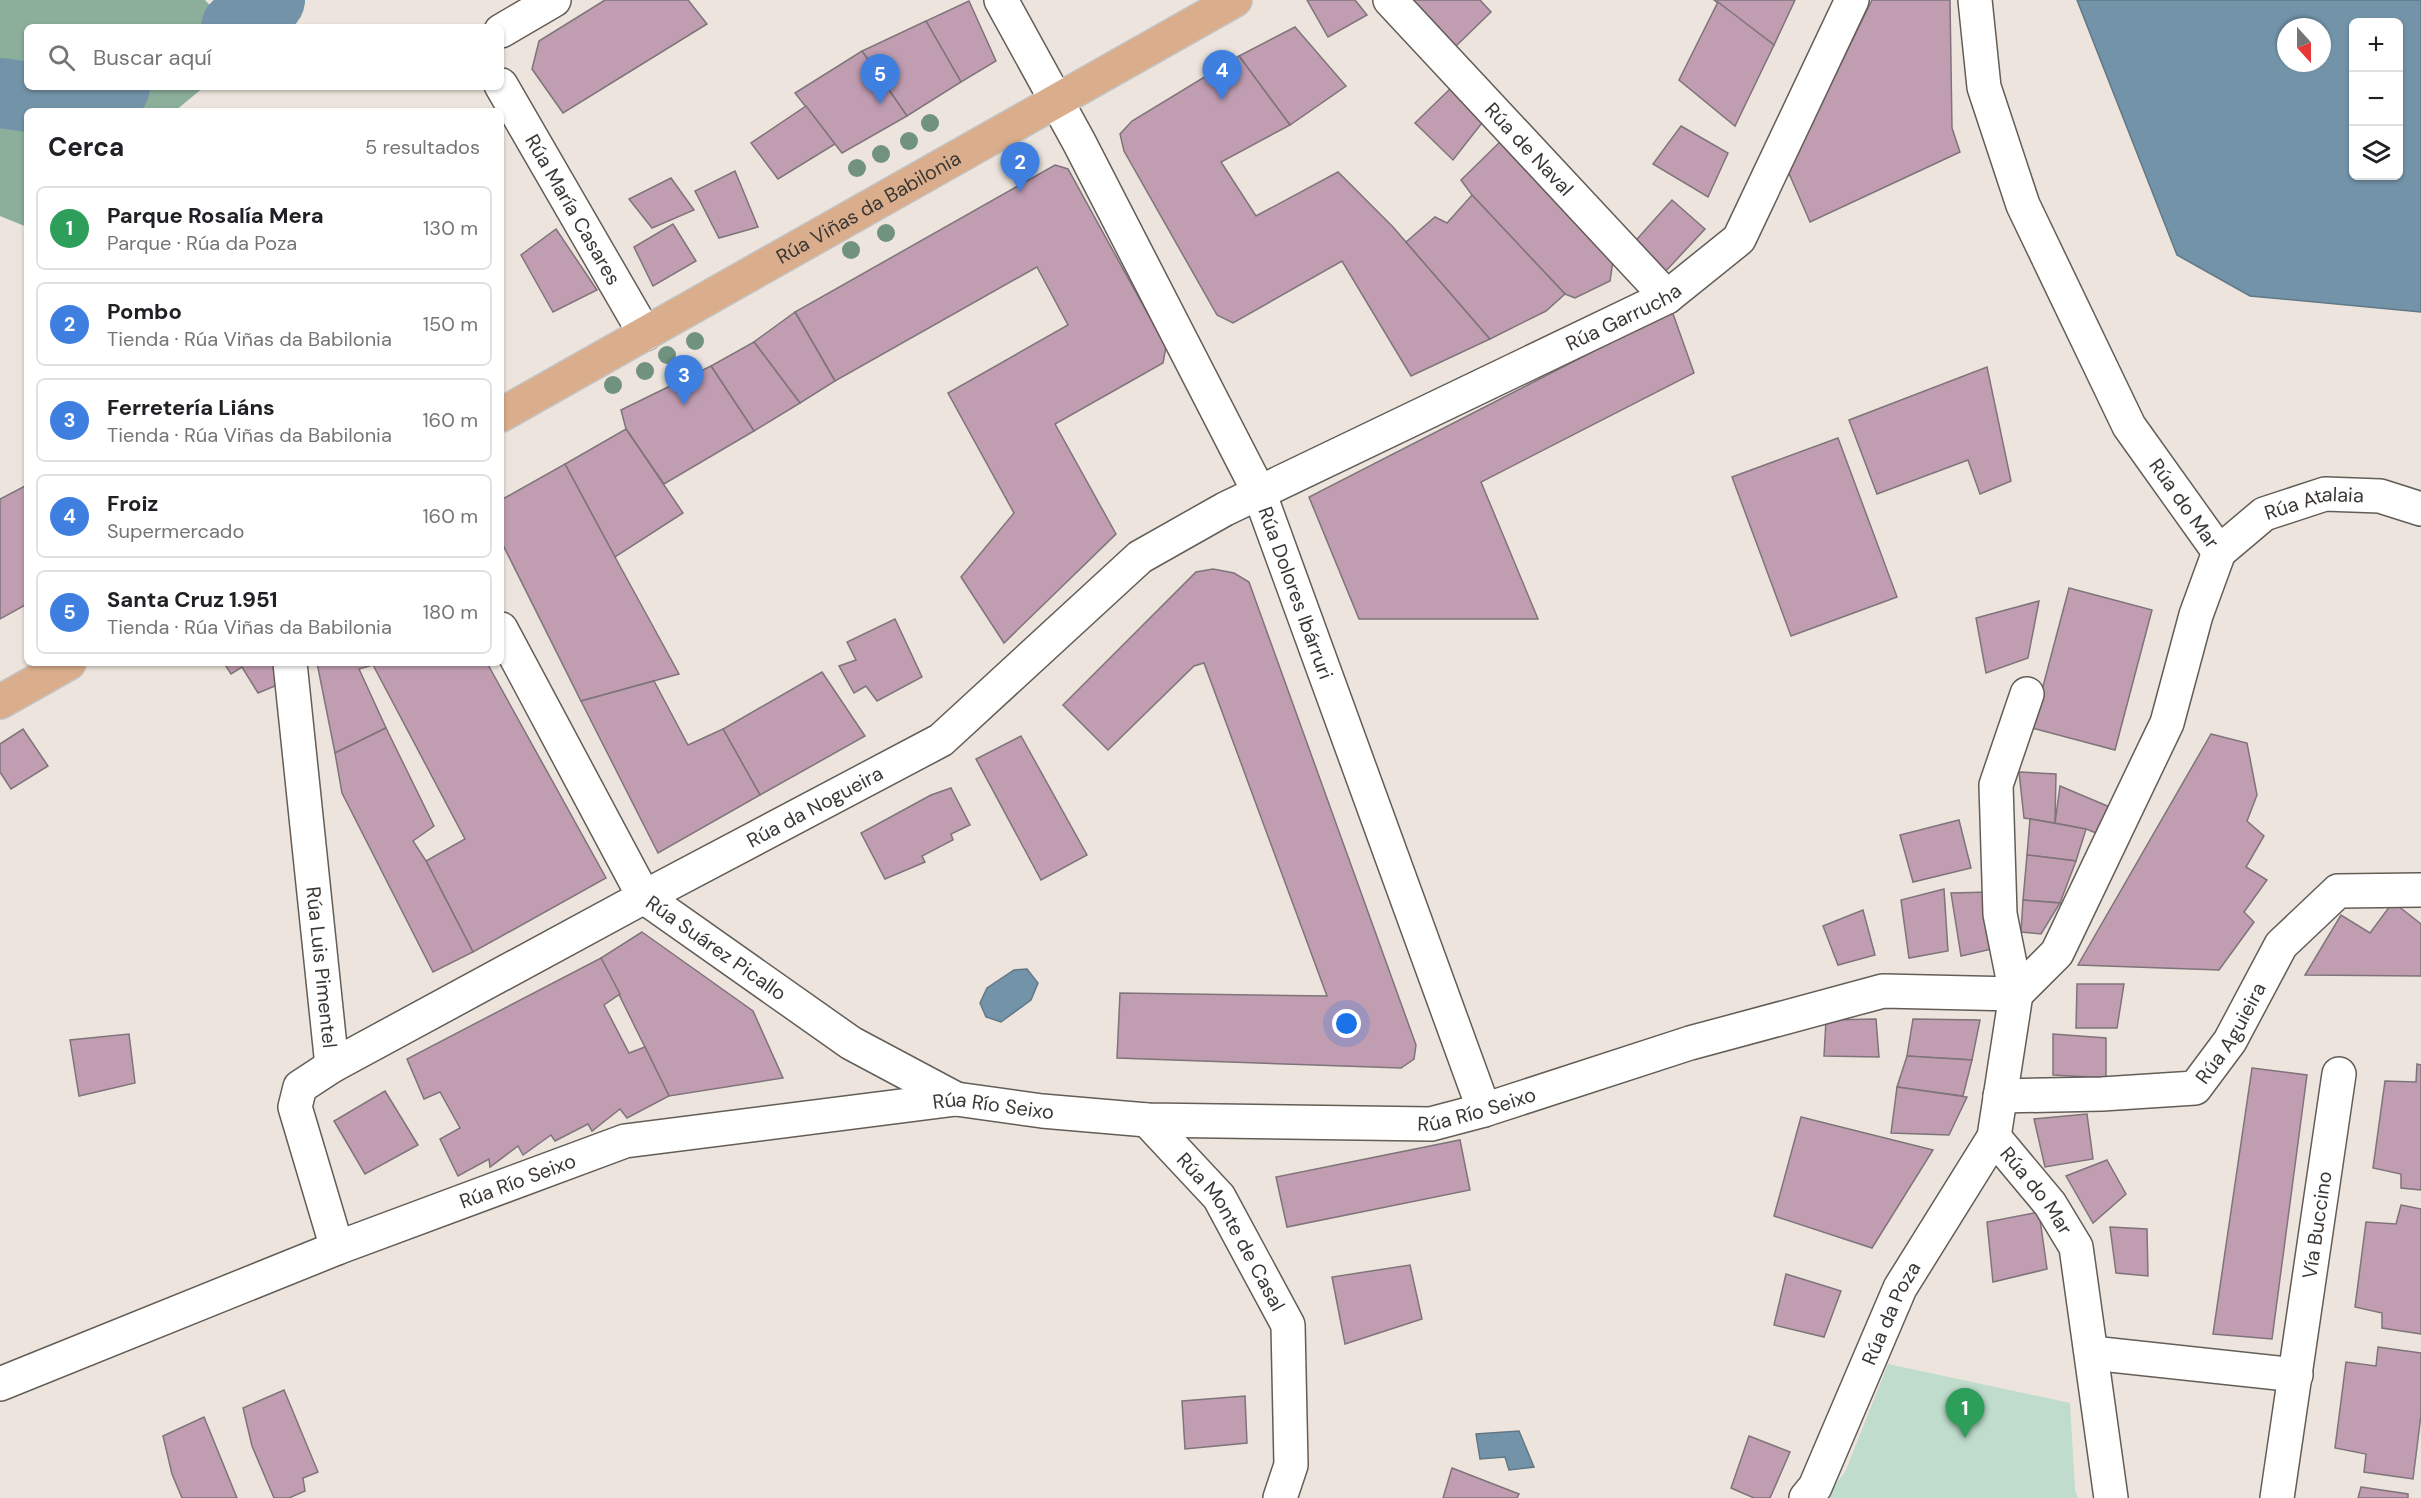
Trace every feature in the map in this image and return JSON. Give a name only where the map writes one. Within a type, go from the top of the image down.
[{"type":"main road","name":"Rúa Viñas da Babilonia","points":[[504,413],[1235,0]]},
{"type":"main road","points":[[0,702],[64,666]]},
{"type":"street","points":[[504,29],[554,0]]},
{"type":"street","name":"Rúa Dolores Ibárruri","points":[[1001,0],[1259,492],[1484,1110]]},
{"type":"street","name":"Rúa de Naval","points":[[1390,0],[1667,297]]},
{"type":"street","name":"Rúa Garrucha","points":[[1259,492],[1667,297],[1739,238],[1852,0]]},
{"type":"street","name":"Rúa do Mar","points":[[1975,0],[1984,87],[2024,206],[2129,426],[2218,552],[2196,615],[2167,723],[2056,953],[2016,994]]},
{"type":"street","name":"Rúa María Casares","points":[[503,90],[645,333]]},
{"type":"street","name":"Rúa da Nogueira","points":[[333,1066],[644,897],[941,740],[1140,557],[1225,508],[1259,492]]},
{"type":"street","name":"Rúa Atalaia","points":[[2218,552],[2264,514],[2325,494],[2380,496],[2421,509]]},
{"type":"street","name":"Rúa Suárez Picallo","points":[[504,635],[644,897],[851,1043],[956,1099]]},
{"type":"street","name":"Rúa Luis Pimentel","points":[[290,666],[333,1066],[300,1087],[295,1107],[337,1248]]},
{"type":"street","name":"Rúa do Mar","points":[[2027,694],[1996,785],[2000,914],[2016,994],[1994,1137],[2050,1204],[2076,1247],[2111,1498]]},
{"type":"street","name":"Rúa Aguieira","points":[[2000,1096],[2195,1089],[2230,1041],[2281,945],[2338,891],[2421,890]]},
{"type":"street","name":"Rúa Río Seixo","points":[[1,1383],[337,1248],[625,1141],[956,1099],[1042,1111],[1147,1120],[1431,1124],[1484,1110],[1690,1043],[1883,991],[2016,994]]},
{"type":"street","name":"Vía Buccino","points":[[2277,1498],[2339,1074]]},
{"type":"street","name":"Rúa Monte de Casal","points":[[1147,1120],[1219,1197],[1288,1325],[1292,1465],[1280,1498]]},
{"type":"street","name":"Rúa da Poza","points":[[1806,1498],[1815,1487],[1900,1288],[1994,1137]]},
{"type":"street","points":[[2092,1353],[2296,1375]]},
{"type":"green space","points":[[0,0],[205,0],[227,24],[24,24],[24,90],[200,90],[179,108],[24,108],[24,226],[0,216]]},
{"type":"green space","points":[[1888,1364],[2070,1403],[2075,1490],[2078,1498],[1825,1498],[1845,1472]]},
{"type":"water","points":[[2077,0],[2421,0],[2421,312],[2250,296],[2177,255]]},
{"type":"water","points":[[1027,969],[1038,983],[1031,1000],[1001,1022],[986,1017],[980,1003],[987,988],[1014,970]]},
{"type":"water","points":[[1519,1431],[1534,1467],[1509,1470],[1505,1457],[1480,1459],[1476,1434]]},
{"type":"building","points":[[605,0],[688,0],[707,24],[563,113],[532,69],[539,41]]},
{"type":"building","points":[[1307,0],[1355,0],[1367,15],[1328,37]]},
{"type":"building","points":[[1412,0],[1480,0],[1491,12],[1455,47]]},
{"type":"building","points":[[1714,0],[1795,0],[1774,45]]},
{"type":"building","points":[[1872,0],[1950,0],[1952,128],[1960,152],[1810,222],[1788,171]]},
{"type":"building","points":[[969,1],[996,61],[961,82],[926,21]]},
{"type":"building","points":[[1718,2],[1774,45],[1735,126],[1679,80]]},
{"type":"building","points":[[926,21],[961,82],[907,116],[862,51]]},
{"type":"building","points":[[1295,27],[1346,86],[1290,125],[1239,56]]},
{"type":"building","points":[[862,51],[907,116],[842,153],[795,93]]},
{"type":"building","points":[[1239,56],[1290,125],[1221,162],[1256,216],[1338,172],[1393,227],[1490,339],[1411,376],[1342,261],[1233,323],[1217,315],[1124,151],[1120,134],[1132,121]]},
{"type":"building","points":[[1452,87],[1485,119],[1453,160],[1415,123]]},
{"type":"building","points":[[806,106],[835,144],[778,179],[751,143]]},
{"type":"building","points":[[1681,126],[1728,153],[1708,197],[1653,164]]},
{"type":"building","points":[[1503,139],[1614,254],[1610,281],[1575,298],[1565,294],[1472,195],[1461,180]]},
{"type":"building","points":[[1055,165],[1068,169],[1166,347],[1163,363],[1055,424],[1116,534],[1004,643],[961,577],[1014,513],[948,393],[1068,325],[1037,267],[835,381],[795,312]]},
{"type":"building","points":[[735,171],[758,227],[719,238],[695,191]]},
{"type":"building","points":[[671,178],[694,210],[652,228],[629,199]]},
{"type":"building","points":[[1472,195],[1565,294],[1546,311],[1490,339],[1406,242],[1435,217],[1447,223]]},
{"type":"building","points":[[1672,200],[1705,229],[1663,274],[1630,247]]},
{"type":"building","points":[[673,224],[696,261],[653,286],[634,247]]},
{"type":"building","points":[[556,229],[597,290],[553,312],[521,255]]},
{"type":"building","points":[[1672,311],[1694,373],[1481,482],[1538,619],[1359,619],[1309,497]]},
{"type":"building","points":[[795,312],[835,381],[800,403],[754,342]]},
{"type":"building","points":[[754,342],[800,403],[754,431],[711,366]]},
{"type":"building","points":[[711,366],[754,431],[664,484],[626,429],[621,410]]},
{"type":"building","points":[[1987,367],[2011,481],[1980,494],[1968,460],[1877,494],[1849,420]]},
{"type":"building","points":[[626,429],[683,513],[615,557],[565,464]]},
{"type":"building","points":[[1838,438],[1897,597],[1791,636],[1732,477]]},
{"type":"building","points":[[565,464],[679,674],[581,701],[504,547],[504,498]]},
{"type":"building","points":[[24,487],[24,606],[0,619],[0,499]]},
{"type":"building","points":[[1213,569],[1234,573],[1249,582],[1416,1045],[1414,1059],[1401,1068],[1117,1058],[1120,993],[1327,996],[1204,663],[1194,666],[1108,750],[1063,705],[1196,572]]},
{"type":"building","points":[[2069,588],[2152,610],[2115,750],[2032,728]]},
{"type":"building","points":[[2039,601],[2028,658],[1986,673],[1976,618]]},
{"type":"building","points":[[895,619],[922,677],[877,701],[866,686],[854,693],[839,666],[856,660],[847,642]]},
{"type":"building","points":[[226,666],[279,666],[282,683],[258,693],[242,667],[231,674]]},
{"type":"building","points":[[318,666],[370,666],[359,669],[386,728],[335,753]]},
{"type":"building","points":[[374,666],[489,666],[606,878],[473,952],[426,861],[465,839]]},
{"type":"building","points":[[822,672],[865,736],[760,795],[723,729]]},
{"type":"building","points":[[654,681],[688,745],[723,729],[760,795],[658,853],[581,701]]},
{"type":"building","points":[[386,728],[434,826],[413,841],[426,861],[473,952],[433,972],[342,793],[335,753]]},
{"type":"building","points":[[23,729],[48,766],[11,789],[0,772],[0,744]]},
{"type":"building","points":[[2211,734],[2247,743],[2257,795],[2247,821],[2264,836],[2246,867],[2267,880],[2244,912],[2254,922],[2219,970],[2078,965]]},
{"type":"building","points":[[1021,736],[1087,855],[1041,880],[976,759]]},
{"type":"building","points":[[2019,772],[2056,774],[2055,823],[2024,818]]},
{"type":"building","points":[[2060,786],[2112,808],[2101,835],[2086,829],[2055,823]]},
{"type":"building","points":[[951,788],[970,825],[951,834],[953,840],[922,856],[925,862],[885,879],[861,833],[931,795]]},
{"type":"building","points":[[2030,819],[2086,829],[2076,861],[2027,855]]},
{"type":"building","points":[[1959,820],[1971,868],[1913,882],[1900,835]]},
{"type":"building","points":[[2027,855],[2076,861],[2060,903],[2023,900]]},
{"type":"building","points":[[1944,889],[1948,951],[1909,958],[1901,900]]},
{"type":"building","points":[[1990,892],[1992,949],[1961,956],[1951,893]]},
{"type":"building","points":[[2023,900],[2060,903],[2041,934],[2021,932]]},
{"type":"building","points":[[2393,902],[2421,924],[2421,976],[2305,975],[2341,915],[2370,933]]},
{"type":"building","points":[[1863,910],[1875,955],[1838,965],[1823,926]]},
{"type":"building","points":[[642,932],[753,1011],[783,1078],[669,1096],[601,958]]},
{"type":"building","points":[[601,958],[620,994],[604,1005],[629,1053],[645,1047],[669,1096],[627,1118],[620,1109],[592,1131],[588,1124],[555,1141],[551,1135],[523,1155],[518,1146],[490,1167],[489,1159],[458,1176],[440,1139],[460,1128],[440,1092],[424,1099],[407,1059]]},
{"type":"building","points":[[2077,984],[2124,984],[2117,1028],[2076,1028]]},
{"type":"building","points":[[1876,1019],[1879,1057],[1824,1056],[1826,1020]]},
{"type":"building","points":[[1913,1019],[1980,1020],[1972,1060],[1907,1056]]},
{"type":"building","points":[[129,1034],[135,1083],[79,1096],[70,1040]]},
{"type":"building","points":[[2053,1034],[2106,1038],[2106,1078],[2053,1075]]},
{"type":"building","points":[[1907,1056],[1972,1060],[1963,1096],[1897,1087]]},
{"type":"building","points":[[2417,1064],[2421,1065],[2421,1190],[2401,1188],[2401,1174],[2373,1168],[2385,1081],[2416,1082]]},
{"type":"building","points":[[2252,1068],[2307,1075],[2272,1339],[2213,1334]]},
{"type":"building","points":[[1897,1087],[1967,1097],[1949,1135],[1891,1133]]},
{"type":"building","points":[[385,1091],[418,1145],[365,1174],[334,1121]]},
{"type":"building","points":[[2087,1114],[2093,1159],[2045,1167],[2034,1119]]},
{"type":"building","points":[[1801,1117],[1933,1150],[1872,1248],[1774,1216]]},
{"type":"building","points":[[1460,1140],[1470,1190],[1287,1227],[1276,1177]]},
{"type":"building","points":[[2107,1160],[2126,1194],[2093,1223],[2066,1176]]},
{"type":"building","points":[[2401,1205],[2421,1209],[2421,1334],[2382,1328],[2382,1313],[2355,1307],[2366,1222],[2396,1224]]},
{"type":"building","points":[[2039,1212],[2047,1269],[1993,1282],[1987,1222]]},
{"type":"building","points":[[2110,1227],[2147,1229],[2148,1276],[2116,1273]]},
{"type":"building","points":[[1410,1265],[1422,1319],[1345,1344],[1332,1277]]},
{"type":"building","points":[[1786,1274],[1841,1291],[1824,1337],[1774,1325]]},
{"type":"building","points":[[2378,1347],[2421,1353],[2421,1415],[2413,1479],[2364,1472],[2366,1454],[2335,1448],[2346,1362],[2376,1366]]},
{"type":"building","points":[[284,1390],[318,1472],[303,1478],[305,1491],[289,1498],[274,1498],[252,1446],[243,1408]]},
{"type":"building","points":[[1245,1396],[1247,1443],[1185,1449],[1182,1401]]},
{"type":"building","points":[[204,1417],[237,1498],[182,1498],[172,1474],[163,1436]]},
{"type":"building","points":[[1749,1436],[1790,1452],[1770,1498],[1754,1498],[1731,1488]]},
{"type":"building","points":[[1452,1468],[1519,1494],[1517,1498],[1443,1498]]},
{"type":"building","points":[[2361,1487],[2408,1494],[2408,1498],[2358,1498]]},
{"type":"waterway","points":[[240,24],[270,0]]},
{"type":"waterway","points":[[0,93],[77,104],[108,90]]},
{"type":"place","name":"Froiz","points":[[1222,100]]},
{"type":"place","name":"Santa Cruz 1.951","points":[[880,104]]},
{"type":"place","name":"Pombo","points":[[1020,192]]},
{"type":"place","name":"Ferretería Liáns","points":[[684,405]]},
{"type":"place","name":"Parque Rosalía Mera","points":[[1965,1438]]}]
